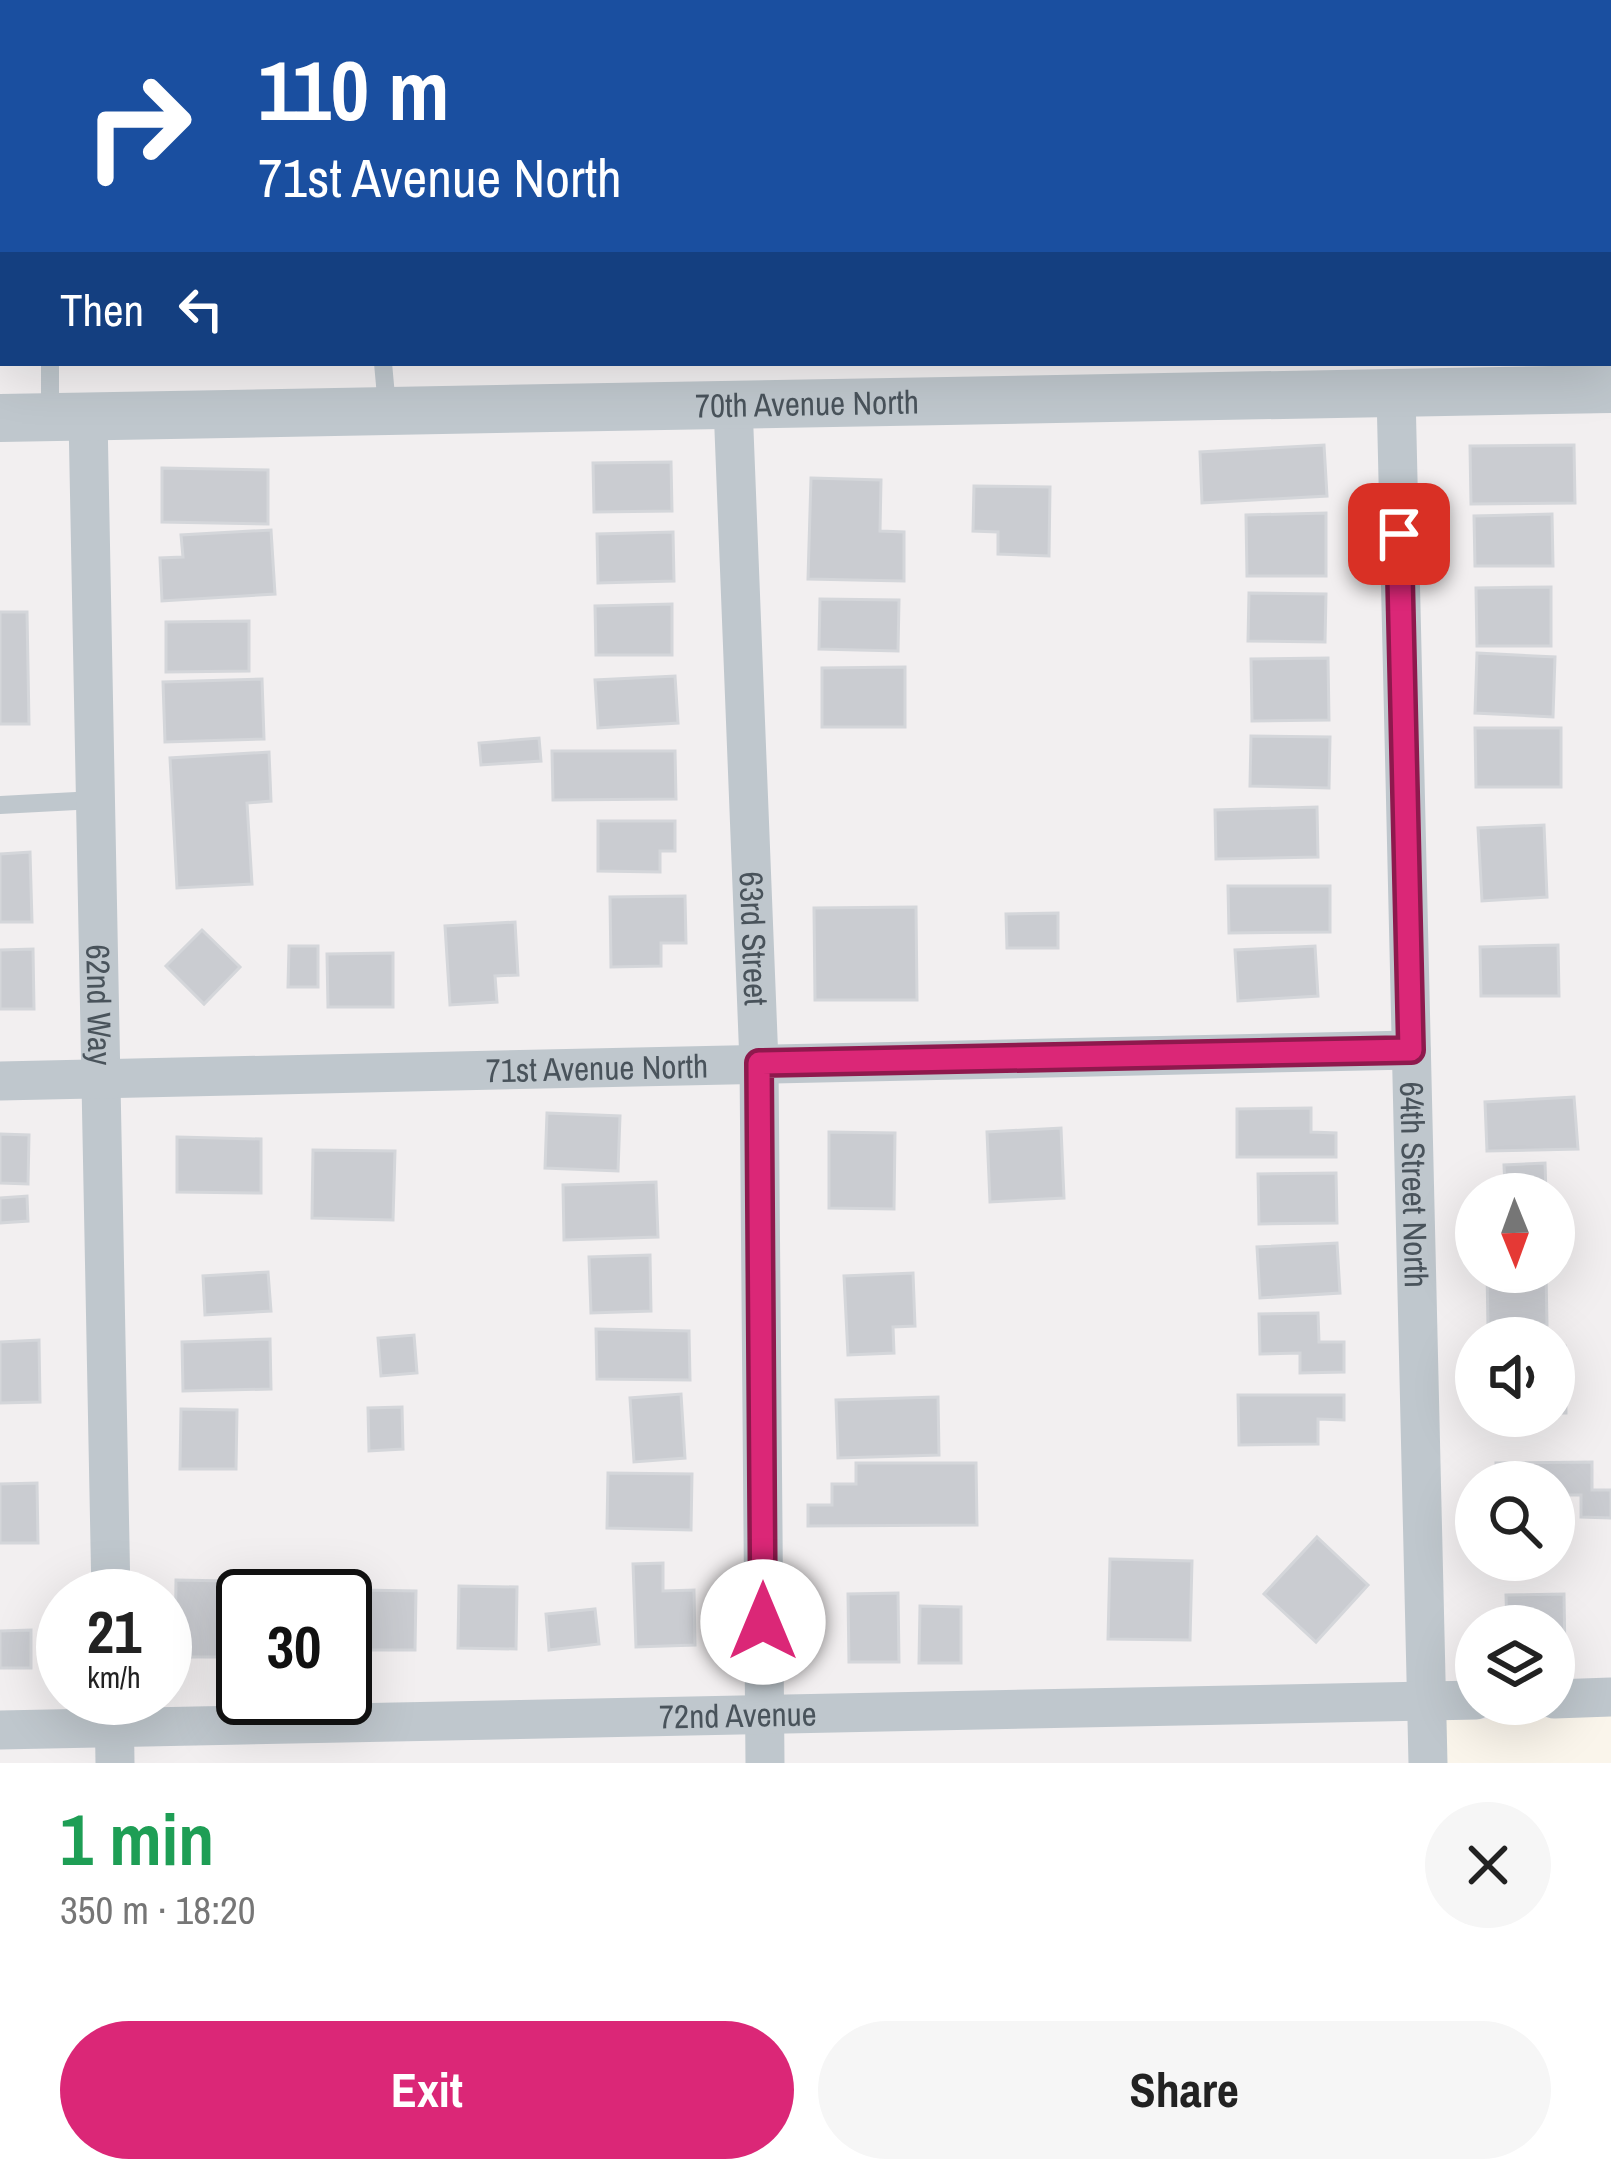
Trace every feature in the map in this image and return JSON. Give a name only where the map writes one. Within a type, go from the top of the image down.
[{"type":"street","name":"70th Avenue North","points":[[0,418],[1611,389]]},
{"type":"street","name":"64th Street North","points":[[1396,393],[1428,1763]]},
{"type":"street","name":"63rd Street","points":[[733,405],[759,1063],[765,1763]]},
{"type":"street","name":"62nd Way","points":[[69,417],[94,800],[110,1569]]},
{"type":"street","name":"71st Avenue North","points":[[0,1081],[1411,1050]]},
{"type":"street","points":[[1575,1698],[1611,1697]]},
{"type":"street","name":"72nd Avenue","points":[[0,1730],[1455,1700]]},
{"type":"lane","points":[[51,366],[69,417]]},
{"type":"lane","points":[[383,366],[387,412]]},
{"type":"lane","points":[[0,805],[94,800]]},
{"type":"shaded area","points":[[1611,1716],[1611,1763],[1445,1763],[1445,1720],[1455,1720],[1455,1725],[1575,1725],[1575,1717]]},
{"type":"building","points":[[1324,445],[1327,496],[1202,503],[1200,452]]},
{"type":"building","points":[[1574,445],[1575,503],[1471,504],[1470,446]]},
{"type":"building","points":[[671,462],[672,511],[594,512],[593,463]]},
{"type":"building","points":[[162,468],[268,470],[268,524],[162,522]]},
{"type":"building","points":[[811,478],[881,480],[880,531],[904,532],[904,581],[808,579]]},
{"type":"building","points":[[974,486],[1050,487],[1049,556],[998,554],[998,532],[973,531]]},
{"type":"building","points":[[1326,513],[1326,576],[1247,576],[1246,515]]},
{"type":"building","points":[[1552,514],[1553,566],[1475,566],[1474,516]]},
{"type":"building","points":[[271,530],[275,594],[162,601],[160,558],[183,557],[181,535]]},
{"type":"building","points":[[673,532],[674,581],[598,583],[597,534]]},
{"type":"building","points":[[1551,587],[1551,646],[1477,646],[1476,588]]},
{"type":"building","points":[[1249,593],[1326,594],[1325,642],[1248,641]]},
{"type":"building","points":[[820,599],[899,600],[898,651],[819,649]]},
{"type":"building","points":[[672,604],[672,655],[596,655],[595,606]]},
{"type":"building","points":[[0,612],[27,612],[29,724],[0,724]]},
{"type":"building","points":[[249,621],[249,671],[166,672],[166,622]]},
{"type":"building","points":[[1477,653],[1555,657],[1553,717],[1475,713]]},
{"type":"building","points":[[1328,658],[1329,720],[1252,721],[1251,659]]},
{"type":"building","points":[[905,667],[905,727],[822,727],[822,668]]},
{"type":"building","points":[[675,676],[678,723],[598,728],[595,680]]},
{"type":"building","points":[[262,679],[264,739],[165,742],[163,682]]},
{"type":"building","points":[[1475,728],[1561,728],[1561,787],[1476,787]]},
{"type":"building","points":[[1251,736],[1330,737],[1329,788],[1250,786]]},
{"type":"building","points":[[539,738],[541,761],[481,765],[479,743]]},
{"type":"building","points":[[552,751],[675,751],[676,799],[553,800]]},
{"type":"building","points":[[269,752],[271,801],[247,803],[252,884],[177,888],[170,758]]},
{"type":"building","points":[[1317,807],[1318,857],[1216,859],[1215,810]]},
{"type":"building","points":[[598,821],[675,821],[675,851],[660,851],[660,872],[598,871]]},
{"type":"building","points":[[1544,825],[1547,897],[1482,901],[1478,828]]},
{"type":"building","points":[[30,852],[32,922],[0,922],[0,854]]},
{"type":"building","points":[[1228,886],[1330,886],[1330,932],[1229,933]]},
{"type":"building","points":[[685,896],[686,943],[661,943],[661,966],[611,967],[610,897]]},
{"type":"building","points":[[916,907],[917,1000],[815,1000],[814,908]]},
{"type":"building","points":[[1058,913],[1058,948],[1007,948],[1006,914]]},
{"type":"building","points":[[515,922],[518,975],[495,976],[497,1002],[450,1005],[445,926]]},
{"type":"building","points":[[202,930],[240,967],[204,1004],[166,966]]},
{"type":"building","points":[[1558,945],[1559,996],[1481,996],[1480,947]]},
{"type":"building","points":[[289,946],[318,946],[318,987],[288,987]]},
{"type":"building","points":[[1315,946],[1318,996],[1238,1001],[1235,950]]},
{"type":"building","points":[[33,949],[34,1009],[0,1009],[0,950]]},
{"type":"building","points":[[393,953],[393,1007],[328,1007],[327,954]]},
{"type":"building","points":[[1574,1097],[1578,1149],[1487,1151],[1485,1102]]},
{"type":"building","points":[[1311,1108],[1311,1132],[1336,1133],[1336,1157],[1237,1157],[1237,1109]]},
{"type":"building","points":[[547,1113],[620,1116],[618,1171],[545,1168]]},
{"type":"building","points":[[1061,1128],[1064,1198],[990,1202],[987,1132]]},
{"type":"building","points":[[829,1132],[895,1133],[894,1209],[829,1208]]},
{"type":"building","points":[[0,1134],[29,1135],[28,1184],[0,1183]]},
{"type":"building","points":[[177,1137],[261,1139],[261,1193],[177,1192]]},
{"type":"building","points":[[313,1150],[395,1151],[393,1220],[312,1218]]},
{"type":"building","points":[[1545,1163],[1545,1173],[1504,1173],[1504,1165]]},
{"type":"building","points":[[1336,1173],[1337,1223],[1259,1224],[1258,1174]]},
{"type":"building","points":[[656,1182],[658,1237],[564,1240],[563,1185]]},
{"type":"building","points":[[27,1196],[28,1221],[0,1223],[0,1198]]},
{"type":"building","points":[[1337,1243],[1340,1293],[1260,1298],[1257,1247]]},
{"type":"building","points":[[650,1255],[651,1311],[591,1313],[589,1257]]},
{"type":"building","points":[[268,1272],[271,1311],[205,1315],[203,1276]]},
{"type":"building","points":[[913,1273],[915,1326],[893,1327],[894,1353],[848,1355],[844,1276]]},
{"type":"building","points":[[1487,1293],[1546,1293],[1547,1317],[1488,1317]]},
{"type":"building","points":[[1318,1313],[1319,1342],[1344,1342],[1344,1372],[1300,1373],[1300,1353],[1260,1354],[1259,1314]]},
{"type":"building","points":[[596,1329],[689,1331],[690,1380],[597,1379]]},
{"type":"building","points":[[414,1335],[417,1373],[381,1376],[378,1338]]},
{"type":"building","points":[[270,1339],[271,1389],[183,1391],[182,1342]]},
{"type":"building","points":[[39,1340],[40,1402],[0,1403],[0,1342]]},
{"type":"building","points":[[681,1394],[685,1458],[634,1462],[630,1398]]},
{"type":"building","points":[[1238,1395],[1344,1395],[1344,1420],[1318,1419],[1318,1444],[1239,1445]]},
{"type":"building","points":[[938,1397],[939,1455],[838,1458],[836,1400]]},
{"type":"building","points":[[402,1407],[403,1449],[369,1451],[368,1408]]},
{"type":"building","points":[[181,1409],[237,1410],[236,1469],[180,1469]]},
{"type":"building","points":[[1575,1462],[1592,1462],[1592,1490],[1611,1490],[1611,1518],[1581,1517]]},
{"type":"building","points":[[856,1463],[976,1463],[977,1525],[808,1526],[808,1505],[832,1505],[832,1484],[856,1484]]},
{"type":"building","points":[[608,1473],[692,1474],[691,1530],[607,1528]]},
{"type":"building","points":[[37,1483],[38,1543],[0,1543],[0,1484]]},
{"type":"building","points":[[1317,1537],[1368,1585],[1316,1642],[1264,1594]]},
{"type":"building","points":[[1110,1559],[1192,1561],[1190,1640],[1108,1639]]},
{"type":"building","points":[[663,1563],[663,1591],[694,1590],[695,1645],[636,1647],[633,1564]]},
{"type":"building","points":[[192,1580],[216,1581],[216,1657],[192,1657]]},
{"type":"building","points":[[459,1586],[517,1587],[516,1649],[458,1648]]},
{"type":"building","points":[[372,1590],[416,1591],[415,1650],[372,1650]]},
{"type":"building","points":[[898,1593],[899,1662],[849,1662],[848,1594]]},
{"type":"building","points":[[1564,1594],[1564,1605],[1506,1605],[1506,1595]]},
{"type":"building","points":[[920,1606],[961,1607],[961,1663],[919,1663]]},
{"type":"building","points":[[595,1609],[599,1644],[549,1650],[546,1614]]},
{"type":"building","points":[[31,1630],[31,1668],[0,1668],[0,1631]]},
{"type":"route","points":[[763,1622],[759,1063],[1411,1050],[1399,534]]}]
